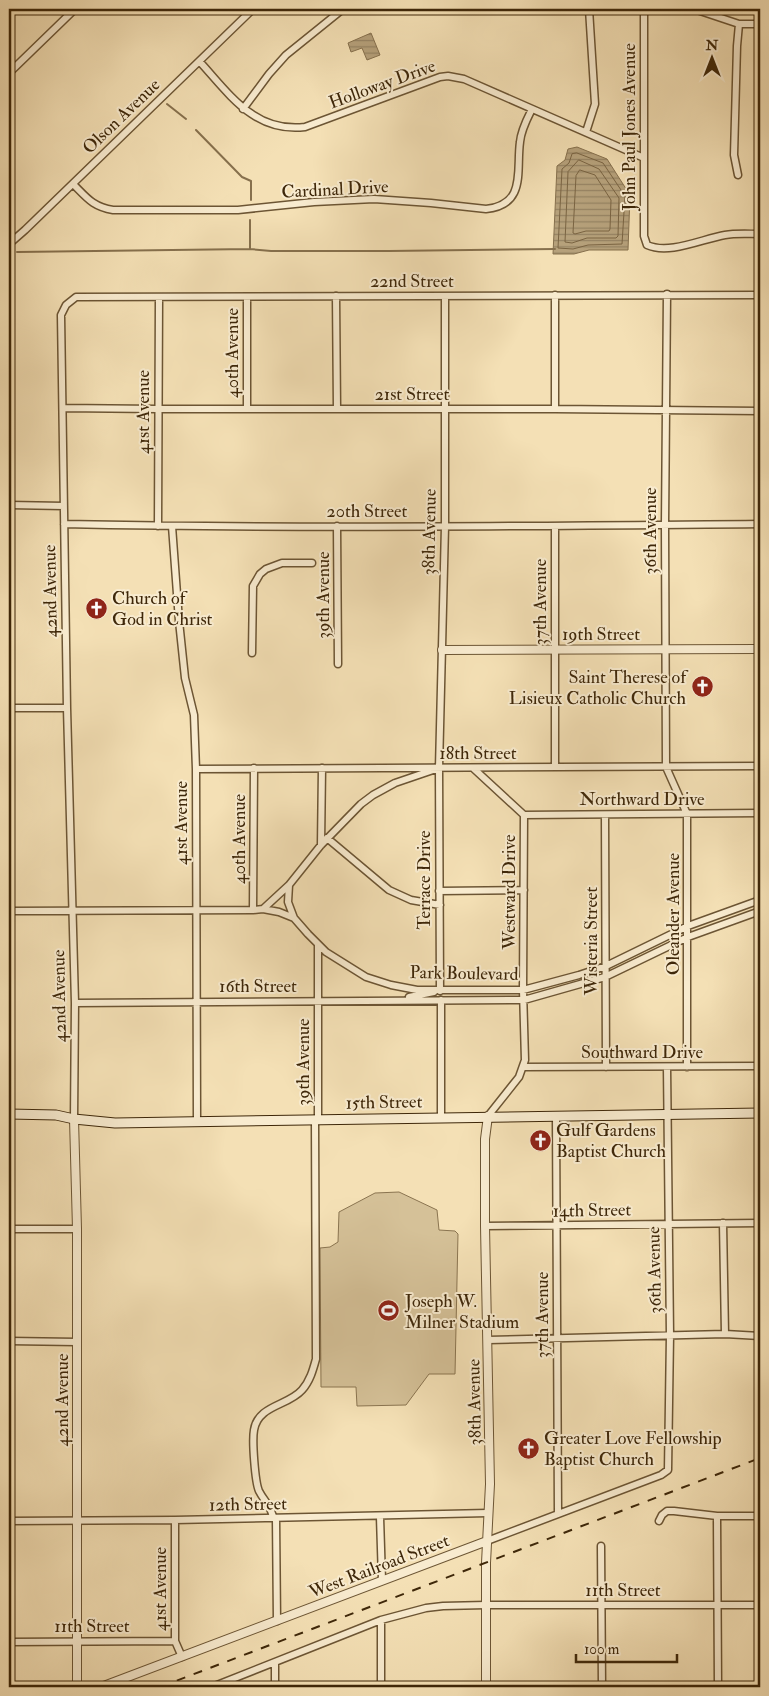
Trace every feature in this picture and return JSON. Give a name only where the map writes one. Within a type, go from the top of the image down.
[{"type":"main road","name":"15th Street","points":[[9,1114],[56,1115],[74,1119],[115,1123],[760,1113]]},
{"type":"street","points":[[9,73],[75,9]]},
{"type":"street","name":"Olson Avenue","points":[[9,244],[253,9]]},
{"type":"street","points":[[243,109],[286,55],[343,9]]},
{"type":"street","points":[[586,132],[595,104],[589,9]]},
{"type":"street","name":"John Paul Jones Avenue","points":[[644,9],[644,236],[647,245],[654,248],[679,246],[726,235],[760,234]]},
{"type":"street","points":[[694,9],[739,24],[760,24]]},
{"type":"street","points":[[738,175],[734,155],[739,24]]},
{"type":"street","name":"Holloway Drive","points":[[200,62],[243,109],[252,116],[278,126],[292,129],[305,128],[412,87],[448,76],[464,79],[644,158]]},
{"type":"street","name":"Cardinal Drive","points":[[73,184],[96,206],[113,210],[238,210],[314,202],[374,200],[421,202],[486,210],[493,209],[512,197],[518,185],[521,134],[532,109]]},
{"type":"street","name":"36th Avenue","points":[[666,766],[665,525],[667,294]]},
{"type":"street","points":[[555,295],[555,409]]},
{"type":"street","name":"22nd Street","points":[[66,305],[76,297],[760,295]]},
{"type":"street","points":[[336,296],[337,409]]},
{"type":"street","name":"38th Avenue","points":[[438,768],[445,526],[445,296]]},
{"type":"street","name":"41st Avenue","points":[[158,526],[157,409],[159,298]]},
{"type":"street","name":"40th Avenue","points":[[247,298],[247,409]]},
{"type":"street","name":"42nd Avenue","points":[[66,305],[61,316],[67,708],[75,1003],[77,1687]]},
{"type":"street","name":"21st Street","points":[[63,408],[760,410]]},
{"type":"street","points":[[9,505],[64,506]]},
{"type":"street","name":"20th Street","points":[[64,524],[158,526],[760,524]]},
{"type":"street","name":"41st Avenue","points":[[172,526],[185,678],[194,715],[196,769],[197,1121]]},
{"type":"street","name":"39th Avenue","points":[[337,526],[338,664]]},
{"type":"street","name":"37th Avenue","points":[[555,526],[555,767]]},
{"type":"street","points":[[252,653],[253,586],[260,574],[266,569],[282,563],[312,563]]},
{"type":"street","name":"19th Street","points":[[442,650],[760,649]]},
{"type":"street","points":[[9,708],[67,708]]},
{"type":"street","name":"Oleander Avenue","points":[[666,766],[687,814],[687,1066]]},
{"type":"street","name":"18th Street","points":[[196,769],[760,766]]},
{"type":"street","name":"40th Avenue","points":[[254,768],[254,910]]},
{"type":"street","points":[[321,844],[322,768]]},
{"type":"street","points":[[263,909],[289,885],[321,844],[350,814],[373,795],[395,783],[438,768]]},
{"type":"street","name":"Terrace Drive","points":[[438,768],[440,991]]},
{"type":"street","name":"Westward Drive","points":[[472,768],[524,814],[523,990],[525,1060],[519,1076],[488,1116]]},
{"type":"street","name":"Northward Drive","points":[[524,814],[760,813]]},
{"type":"street","name":"Wisteria Street","points":[[606,814],[606,1066]]},
{"type":"street","points":[[327,838],[389,890],[410,900],[440,905]]},
{"type":"street","name":"Park Boulevard","points":[[289,885],[288,902],[294,918],[318,944],[339,962],[366,977],[400,986],[440,991],[523,990],[579,975],[606,966],[688,926],[760,900]]},
{"type":"street","points":[[439,890],[524,890]]},
{"type":"street","name":"Park Boulevard","points":[[9,911],[196,912],[263,909],[279,912],[294,918]]},
{"type":"street","name":"Park Boulevard","points":[[441,1000],[524,1000],[606,976],[688,937],[760,911]]},
{"type":"street","name":"39th Avenue","points":[[274,1518],[257,1483],[254,1432],[257,1421],[266,1411],[301,1391],[314,1368],[316,1349],[318,944]]},
{"type":"street","points":[[394,1000],[440,991]]},
{"type":"street","points":[[441,1000],[441,1118]]},
{"type":"street","name":"16th Street","points":[[75,1003],[441,1000]]},
{"type":"street","name":"36th Avenue","points":[[666,1472],[668,1466],[670,1336],[667,1066]]},
{"type":"street","name":"Southward Drive","points":[[523,1067],[760,1066]]},
{"type":"street","name":"38th Avenue","points":[[486,1687],[487,1541],[490,1476],[485,1226],[485,1139],[488,1116]]},
{"type":"street","name":"37th Avenue","points":[[556,1116],[558,1513]]},
{"type":"street","name":"14th Street","points":[[485,1226],[760,1223]]},
{"type":"street","points":[[723,1224],[725,1334]]},
{"type":"street","points":[[9,1229],[77,1229]]},
{"type":"street","points":[[488,1340],[725,1334],[760,1336]]},
{"type":"street","points":[[9,1341],[76,1342]]},
{"type":"street","name":"West Railroad Street","points":[[101,1687],[666,1472]]},
{"type":"street","points":[[659,1521],[662,1515],[674,1511],[717,1516],[760,1516]]},
{"type":"street","name":"12th Street","points":[[9,1521],[380,1517],[488,1513]]},
{"type":"street","points":[[717,1516],[718,1687]]},
{"type":"street","points":[[380,1517],[382,1580]]},
{"type":"street","points":[[274,1518],[277,1621]]},
{"type":"street","name":"41st Avenue","points":[[174,1520],[175,1641],[182,1657]]},
{"type":"street","points":[[601,1546],[602,1687]]},
{"type":"street","points":[[212,1687],[381,1620],[426,1608],[486,1605]]},
{"type":"street","name":"11th Street","points":[[486,1605],[760,1605]]},
{"type":"street","points":[[381,1620],[381,1687]]},
{"type":"street","name":"11th Street","points":[[9,1642],[175,1641]]},
{"type":"street","points":[[275,1663],[275,1687]]},
{"type":"shaded area","name":"Joseph W. Milner Stadium","points":[[399,1192],[437,1210],[439,1230],[455,1231],[458,1234],[455,1374],[429,1374],[406,1405],[357,1406],[356,1387],[321,1387],[320,1248],[330,1247],[338,1242],[339,1212],[375,1193]]},
{"type":"water","points":[[371,33],[380,55],[367,60],[362,48],[351,52],[348,43]]},
{"type":"water","points":[[577,147],[607,159],[630,195],[628,250],[589,250],[574,254],[553,254],[557,166],[565,160],[568,149]]},
{"type":"waterway","points":[[167,104],[186,119]]},
{"type":"waterway","points":[[196,130],[242,177],[251,181],[251,200]]},
{"type":"waterway","points":[[250,220],[250,249]]},
{"type":"waterway","points":[[17,252],[250,249],[271,251],[555,249]]},
{"type":"railway","points":[[160,1687],[760,1458]]},
{"type":"place","name":"Church of God in Christ","points":[[96,608]]},
{"type":"place","name":"Saint Therese of Lisieux Catholic Church","points":[[702,687]]},
{"type":"place","name":"Gulf Gardens Baptist Church","points":[[540,1140]]},
{"type":"place","name":"Joseph W. Milner Stadium","points":[[389,1311]]},
{"type":"place","name":"Greater Love Fellowship Baptist Church","points":[[528,1448]]}]
